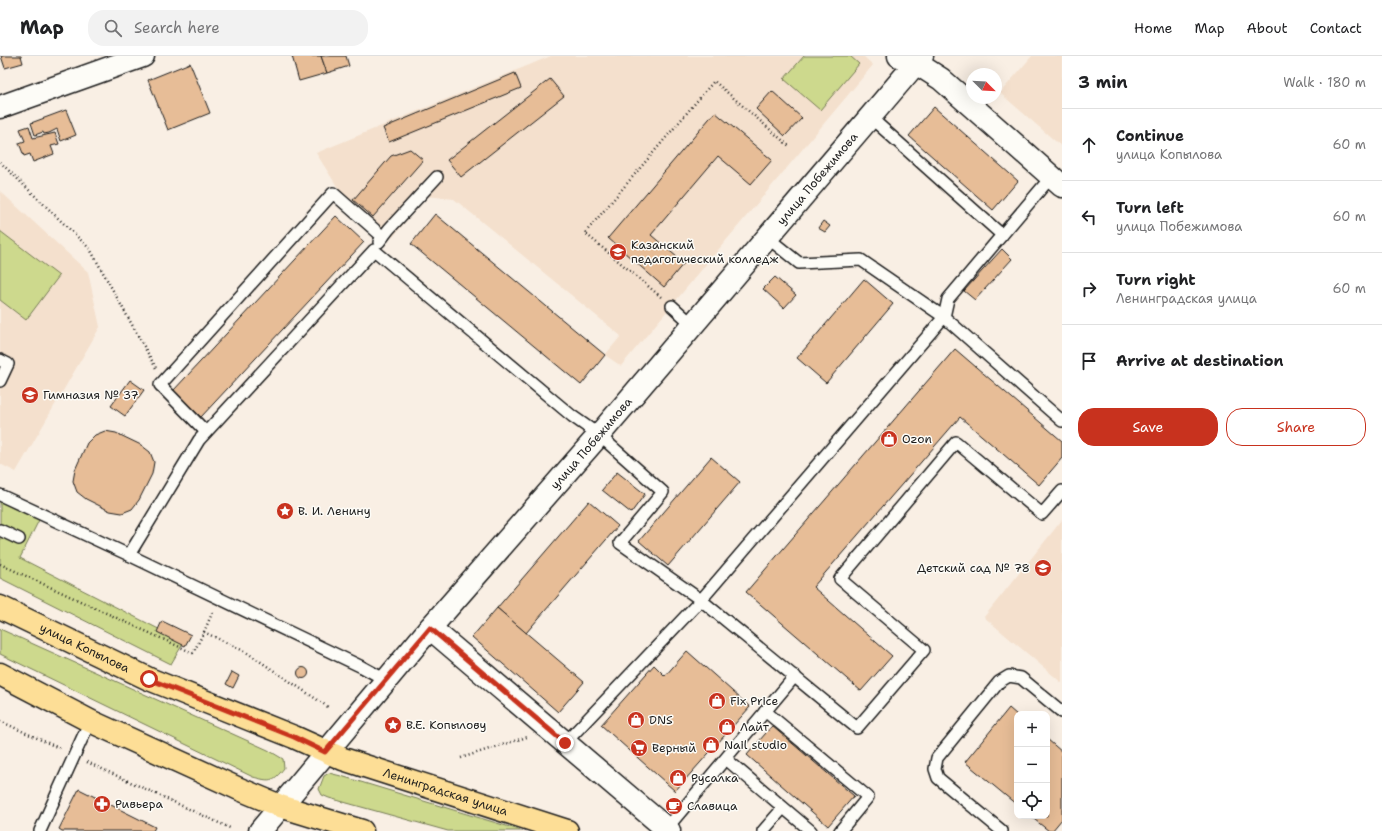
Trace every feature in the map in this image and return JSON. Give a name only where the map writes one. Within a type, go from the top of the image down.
[{"type":"main road","name":"улица Копылова","points":[[0,607],[149,679],[294,737],[325,752]]},
{"type":"main road","points":[[0,674],[90,721],[280,806],[362,831]]},
{"type":"main road","name":"Ленинградская улица","points":[[325,752],[567,831]]},
{"type":"street","points":[[0,107],[143,56]]},
{"type":"street","points":[[912,58],[941,79],[1056,182]]},
{"type":"street","name":"улица Побежимова","points":[[260,831],[430,628],[599,435],[768,238],[870,117],[912,58]]},
{"type":"street","points":[[430,628],[668,830]]},
{"type":"lane","points":[[870,117],[1002,235]]},
{"type":"lane","points":[[128,555],[199,440],[374,250],[383,237],[437,177]]},
{"type":"lane","points":[[557,736],[701,600],[944,317],[948,299],[1002,235],[1056,182]]},
{"type":"lane","points":[[206,432],[160,385],[163,381],[334,193],[383,237]]},
{"type":"lane","points":[[768,238],[799,263],[862,260],[944,317],[1062,421]]},
{"type":"lane","points":[[374,250],[572,416],[599,435],[663,492],[620,543],[701,600],[858,728],[924,650],[840,579],[956,442],[1042,514],[1062,491]]},
{"type":"lane","points":[[672,306],[693,325]]},
{"type":"lane","points":[[0,360],[8,364],[0,381]]},
{"type":"lane","points":[[0,496],[128,555],[362,667],[386,680]]},
{"type":"lane","points":[[0,530],[19,539]]},
{"type":"lane","points":[[668,830],[795,676]]},
{"type":"lane","points":[[1002,831],[938,778],[935,770],[937,758],[999,682],[1009,676],[1021,678],[1062,712]]},
{"type":"lane","points":[[765,711],[868,797],[840,831]]},
{"type":"lane","points":[[40,831],[90,721]]},
{"type":"lane","points":[[726,759],[811,831]]},
{"type":"lane","points":[[763,831],[783,808]]},
{"type":"path","points":[[672,306],[585,233],[714,81],[789,146]]},
{"type":"path","points":[[0,162],[90,249],[163,381]]},
{"type":"path","points":[[0,564],[193,653],[219,599]]},
{"type":"path","points":[[204,632],[246,652],[328,707]]},
{"type":"path","points":[[0,721],[230,828]]},
{"type":"path","points":[[461,758],[557,736]]},
{"type":"shaded area","name":"Казанский педагогический колледж","points":[[551,56],[863,56],[873,65],[621,366],[605,355],[621,336],[454,199],[426,196],[393,237],[347,202],[316,153]]},
{"type":"shaded area","points":[[1032,56],[1062,56],[1062,147],[1002,95],[1002,91]]},
{"type":"shaded area","name":"Гимназия № 37","points":[[0,191],[88,272],[100,327],[16,472],[0,464]]},
{"type":"shaded area","name":"Детский сад № 78","points":[[1062,520],[1062,683],[984,617]]},
{"type":"green space","points":[[804,56],[850,56],[859,64],[820,110],[784,79]]},
{"type":"green space","points":[[0,231],[59,276],[26,320],[0,300]]},
{"type":"green space","points":[[0,490],[43,512],[20,558],[184,642],[171,664],[0,578]]},
{"type":"green space","points":[[0,629],[268,750],[283,759],[284,768],[277,776],[270,780],[253,777],[0,654]]},
{"type":"green space","points":[[329,773],[523,831],[448,831],[329,798],[322,795],[319,789],[324,776]]},
{"type":"building","points":[[1,56],[21,56],[23,63],[5,68]]},
{"type":"building","points":[[292,56],[321,56],[327,73],[299,81]]},
{"type":"building","points":[[321,56],[346,56],[349,66],[327,73]]},
{"type":"building","points":[[190,63],[210,113],[168,130],[148,80]]},
{"type":"building","points":[[515,73],[521,88],[389,142],[383,128]]},
{"type":"building","points":[[550,79],[564,96],[461,177],[447,160]]},
{"type":"building","points":[[772,91],[802,118],[785,136],[756,109]]},
{"type":"building","points":[[934,107],[1018,181],[993,210],[909,136]]},
{"type":"building","points":[[66,110],[76,135],[61,141],[57,129],[49,133],[44,134],[43,132],[35,135],[31,123]]},
{"type":"building","points":[[715,112],[772,160],[751,184],[718,156],[651,235],[684,263],[664,287],[608,238]]},
{"type":"building","points":[[29,126],[33,138],[55,133],[59,144],[51,146],[54,154],[33,162],[30,154],[24,156],[19,143],[25,141],[20,129]]},
{"type":"building","points":[[410,149],[423,160],[373,217],[353,200],[391,156]]},
{"type":"building","points":[[435,214],[605,355],[581,385],[411,244]]},
{"type":"building","points":[[336,216],[364,242],[201,417],[173,391]]},
{"type":"building","points":[[823,221],[830,226],[825,232],[818,228]]},
{"type":"building","points":[[1002,249],[1012,259],[975,300],[964,291]]},
{"type":"building","points":[[775,277],[796,295],[784,308],[763,289]]},
{"type":"building","points":[[864,279],[893,304],[826,383],[797,358]]},
{"type":"building","points":[[955,349],[1062,441],[1062,458],[1039,485],[960,417],[813,587],[892,656],[861,691],[746,592]]},
{"type":"building","points":[[130,380],[144,390],[125,416],[111,406]]},
{"type":"building","points":[[105,431],[116,433],[141,445],[150,452],[154,462],[152,474],[139,500],[132,509],[122,513],[110,511],[86,499],[77,492],[73,481],[75,470],[87,443],[95,435]]},
{"type":"building","points":[[711,457],[740,482],[668,566],[639,541]]},
{"type":"building","points":[[617,472],[645,494],[631,513],[602,490]]},
{"type":"building","points":[[589,501],[618,526],[526,633],[497,608]]},
{"type":"building","points":[[497,608],[584,682],[558,712],[472,637]]},
{"type":"building","points":[[162,621],[191,635],[185,646],[157,632]]},
{"type":"building","points":[[687,651],[750,707],[675,791],[601,725],[654,665],[665,676]]},
{"type":"building","points":[[301,668],[305,668],[307,669],[307,677],[301,678],[298,675],[298,671]]},
{"type":"building","points":[[232,672],[239,676],[233,688],[226,684]]},
{"type":"building","points":[[1009,708],[1014,712],[1014,803],[965,762]]},
{"type":"building","points":[[772,726],[854,796],[828,826],[747,755]]},
{"type":"building","points":[[1050,742],[1062,752],[1062,819],[1052,831],[1049,831],[1034,819],[1050,819]]},
{"type":"building","points":[[79,789],[155,827],[153,831],[62,831],[59,829]]},
{"type":"place","name":"Казанский педагогический колледж","points":[[618,252]]},
{"type":"place","name":"Гимназия № 37","points":[[30,395]]},
{"type":"place","name":"Ozon","points":[[889,439]]},
{"type":"place","name":"В. И. Ленину","points":[[285,511]]},
{"type":"place","name":"Детский сад № 78","points":[[1043,568]]},
{"type":"place","name":"Fix Price","points":[[717,701]]},
{"type":"place","name":"DNS","points":[[636,720]]},
{"type":"place","name":"В.Е. Копылову","points":[[393,725]]},
{"type":"place","name":"Лайт","points":[[727,727]]},
{"type":"place","name":"Nail studio","points":[[711,745]]},
{"type":"place","name":"Верный","points":[[639,748]]},
{"type":"place","name":"Русалка","points":[[678,778]]},
{"type":"place","name":"Ривьера","points":[[102,804]]},
{"type":"place","name":"Славица","points":[[674,806]]},
{"type":"route","points":[[149,679],[294,737],[325,752],[430,628],[565,743]]}]
